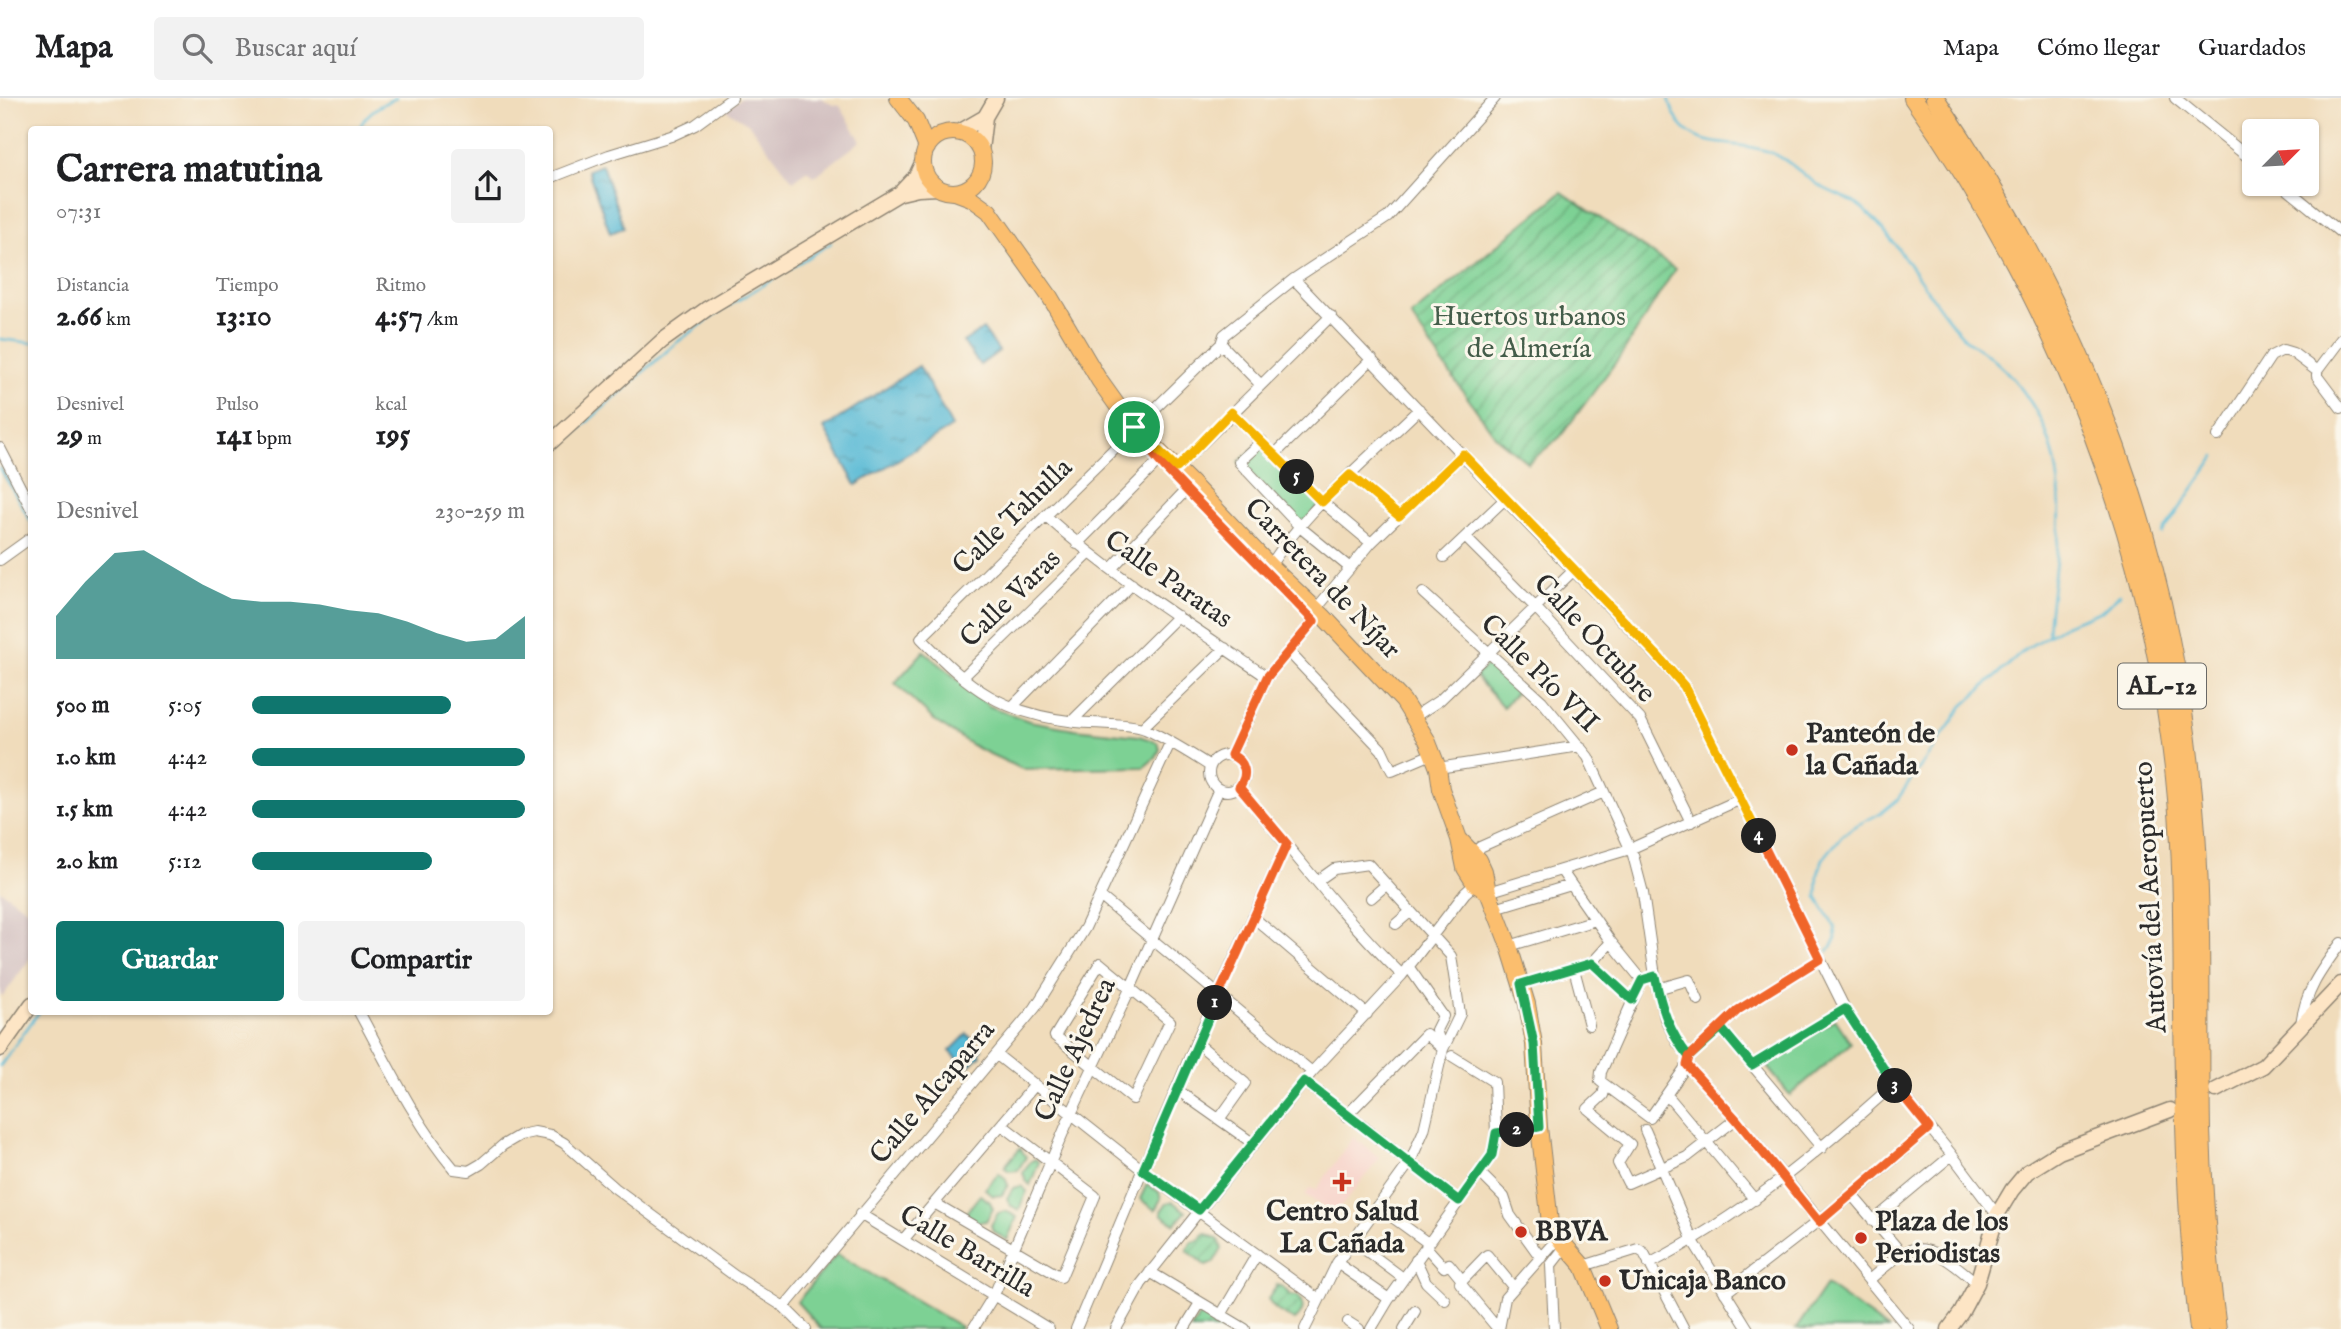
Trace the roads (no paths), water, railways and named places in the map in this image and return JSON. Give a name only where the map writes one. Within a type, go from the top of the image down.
[{"type":"highway","name":"Autovía del Aeropuerto","points":[[1913,98],[1976,192],[2022,273],[2045,321],[2094,432],[2144,598],[2159,669],[2177,797],[2183,926],[2186,1160],[2199,1329]]},
{"type":"highway","name":"Autovía del Aeropuerto","points":[[1935,98],[2017,228],[2087,371],[2124,465],[2162,599],[2184,718],[2196,832],[2201,1129],[2205,1218],[2217,1329]]},
{"type":"main road","points":[[898,98],[916,121],[925,155],[927,176],[938,188],[955,192],[970,188],[980,176],[983,159],[981,150],[972,139],[916,121]]},
{"type":"main road","points":[[925,155],[934,139],[952,133]]},
{"type":"main road","name":"Carretera de Níjar","points":[[980,176],[989,211]]},
{"type":"main road","name":"Carretera de Níjar","points":[[955,192],[980,203],[989,211],[1035,274],[1105,388],[1158,461],[1391,687],[1414,717],[1427,740],[1438,768],[1441,789]]},
{"type":"main road","name":"Carretera de Níjar","points":[[1134,427],[1270,566],[1395,705],[1441,789],[1459,839],[1481,884]]},
{"type":"main road","points":[[1481,884],[1495,908],[1509,946],[1521,984],[1534,1044],[1539,1127],[1550,1223],[1583,1266],[1609,1329]]},
{"type":"street","points":[[553,177],[671,136],[695,125],[732,98]]},
{"type":"street","points":[[981,150],[985,117],[996,98]]},
{"type":"street","name":"Calle Tahulla","points":[[963,677],[921,638],[1047,517],[1134,427],[1222,344],[1224,335],[1294,278],[1388,218],[1495,98]]},
{"type":"street","points":[[2175,98],[2242,152]]},
{"type":"street","points":[[952,133],[985,117]]},
{"type":"street","points":[[553,440],[662,341],[708,308],[900,193],[916,176],[925,155]]},
{"type":"street","points":[[900,193],[938,188]]},
{"type":"street","points":[[2296,196],[2341,233]]},
{"type":"street","points":[[1294,278],[1684,686],[1845,1009],[1894,1084],[1997,1215]]},
{"type":"street","points":[[1177,468],[1331,316]]},
{"type":"street","points":[[2317,371],[2341,339]]},
{"type":"street","points":[[1222,344],[1260,384]]},
{"type":"street","points":[[2218,436],[2271,356],[2283,351],[2293,354],[2317,371],[2320,383],[2341,408]]},
{"type":"street","points":[[1275,454],[1372,359]]},
{"type":"street","points":[[1270,566],[1322,502],[1419,409]]},
{"type":"street","points":[[1231,412],[1322,502],[1371,542]]},
{"type":"street","points":[[1262,441],[1239,462],[1301,528],[1350,568]]},
{"type":"street","points":[[0,448],[28,502]]},
{"type":"street","points":[[1231,755],[1267,677],[1350,568],[1371,542],[1463,454]]},
{"type":"street","points":[[1077,544],[1158,461]]},
{"type":"street","points":[[1350,475],[1399,516]]},
{"type":"street","points":[[1111,569],[1186,490]]},
{"type":"street","points":[[1444,557],[1505,499]]},
{"type":"street","name":"Calle Paratas","points":[[1047,517],[1111,569],[1267,677]]},
{"type":"street","name":"Calle Octubre","points":[[1465,537],[1640,719],[1691,821]]},
{"type":"street","points":[[0,560],[28,540]]},
{"type":"street","name":"Calle Varas","points":[[963,677],[1090,553]]},
{"type":"street","points":[[1414,717],[1440,699],[1574,570]]},
{"type":"street","points":[[1012,708],[1132,584]]},
{"type":"street","name":"Calle Pío VII","points":[[1423,593],[1542,701],[1580,746],[1630,849],[1643,893],[1657,989],[1665,1018],[1677,1042],[1688,1061],[1909,1329]]},
{"type":"street","points":[[1072,722],[1178,616]]},
{"type":"street","points":[[1142,728],[1225,648]]},
{"type":"street","points":[[1288,651],[1382,750],[1392,771],[1425,757]]},
{"type":"street","points":[[963,677],[985,695],[1024,713],[1072,722],[1142,728],[1210,766]]},
{"type":"street","name":"Calle Alcaparra","points":[[783,1307],[1035,1008],[1085,929],[1171,743]]},
{"type":"street","points":[[1438,768],[1580,746]]},
{"type":"street","points":[[1231,755],[1242,762],[1243,781],[1239,787],[1229,791],[1219,789],[1211,782],[1210,766],[1219,757],[1231,755]]},
{"type":"street","points":[[1239,787],[1376,950],[1405,970],[1443,1016],[1436,1030],[1443,1049]]},
{"type":"street","name":"Calle Ajedrea","points":[[973,1329],[994,1295],[1071,1114],[1219,789]]},
{"type":"street","points":[[1470,857],[1480,848],[1604,792]]},
{"type":"street","points":[[1116,1329],[1129,1303],[1150,1272],[1199,1210],[1304,1081],[1405,970],[1465,893],[1481,884],[1561,870],[1630,849],[1741,799]]},
{"type":"street","points":[[1076,1329],[1196,1042],[1287,844]]},
{"type":"street","points":[[1306,1329],[1337,1263],[1410,1161],[1424,1130],[1443,1049],[1460,1014],[1453,961],[1368,864],[1334,869],[1317,881]]},
{"type":"street","points":[[1561,870],[1611,942],[1642,980]]},
{"type":"street","points":[[1371,898],[1386,885]]},
{"type":"street","points":[[1495,908],[1571,885]]},
{"type":"street","points":[[1101,897],[1312,1072]]},
{"type":"street","points":[[1396,924],[1409,912]]},
{"type":"street","points":[[1253,917],[1367,1014]]},
{"type":"street","points":[[1509,946],[1596,920]]},
{"type":"street","points":[[1521,984],[1592,963],[1611,942]]},
{"type":"street","points":[[2301,1026],[2303,1005],[2311,988],[2341,943]]},
{"type":"street","points":[[1655,976],[1642,980],[1601,1072],[1600,1081],[1650,1118],[1688,1061],[1721,1028],[1749,1002],[1820,959]]},
{"type":"street","points":[[1100,963],[1131,987],[1170,1021],[1133,1099],[1055,1036],[1100,963]]},
{"type":"street","points":[[1592,963],[1632,1000]]},
{"type":"street","points":[[1574,969],[1589,1025]]},
{"type":"street","points":[[1657,989],[1689,981],[1698,1000]]},
{"type":"street","points":[[2216,1090],[2263,1066],[2341,984]]},
{"type":"street","points":[[1752,1065],[1845,1009]]},
{"type":"street","points":[[0,1049],[28,1010]]},
{"type":"street","points":[[361,1015],[440,1153],[454,1169],[468,1171],[520,1135],[534,1132],[550,1135],[564,1143],[615,1188],[735,1276],[783,1307],[806,1329]]},
{"type":"street","points":[[1721,1028],[1822,1148]]},
{"type":"street","points":[[1346,1116],[1426,1034],[1443,1049]]},
{"type":"street","points":[[1196,1042],[1245,1083],[1220,1118]]},
{"type":"street","points":[[997,1055],[1143,1170],[1318,1299]]},
{"type":"street","points":[[1371,1329],[1389,1299],[1492,1155],[1496,1133],[1494,1082],[1452,1056]]},
{"type":"street","points":[[1304,1081],[1459,1201]]},
{"type":"street","points":[[1648,1264],[1693,1241],[1755,1200],[1822,1148],[1894,1084]]},
{"type":"street","points":[[903,1240],[1035,1085]]},
{"type":"street","points":[[1605,1087],[1604,1095],[1588,1109],[1630,1143],[1618,1163],[1628,1184],[1687,1157],[1736,1119]]},
{"type":"street","points":[[1176,1089],[1254,1144]]},
{"type":"street","points":[[1667,1095],[1755,1200]]},
{"type":"street","points":[[1949,1329],[1978,1283],[1997,1215],[2027,1172],[2059,1152],[2170,1110]]},
{"type":"street","points":[[936,1204],[1061,1277],[1095,1196],[1002,1125]]},
{"type":"street","points":[[1496,1133],[1539,1127]]},
{"type":"street","points":[[1725,1293],[1819,1222],[1929,1128]]},
{"type":"street","points":[[1645,1130],[1693,1241],[1747,1329]]},
{"type":"street","points":[[1873,1221],[1952,1155]]},
{"type":"street","points":[[1480,1173],[1504,1197],[1510,1215],[1541,1258]]},
{"type":"street","points":[[1852,1195],[1902,1254]]},
{"type":"street","points":[[1377,1206],[1427,1245],[1444,1267],[1449,1264],[1462,1280]]},
{"type":"street","name":"Calle Barrilla","points":[[860,1214],[1049,1329]]},
{"type":"street","points":[[1352,1240],[1403,1279]]},
{"type":"street","points":[[1498,1329],[1505,1298],[1541,1258],[1562,1242]]},
{"type":"street","points":[[1554,1329],[1551,1265],[1562,1242]]},
{"type":"street","points":[[1583,1266],[1638,1249],[1644,1253],[1684,1329]]},
{"type":"street","points":[[1869,1280],[1902,1254],[1914,1249],[1945,1257],[1978,1283]]},
{"type":"street","points":[[1222,1315],[1257,1254]]},
{"type":"street","points":[[1498,1329],[1460,1283],[1487,1255],[1514,1288]]},
{"type":"street","points":[[1416,1261],[1426,1282],[1445,1300]]},
{"type":"street","points":[[1337,1263],[1389,1299]]},
{"type":"street","points":[[1150,1272],[1242,1328]]},
{"type":"street","points":[[1184,1329],[1200,1303]]},
{"type":"street","points":[[1404,1329],[1415,1311]]},
{"type":"street","points":[[1348,1322],[1359,1329]]},
{"type":"water","points":[[602,165],[624,228],[610,233],[588,170]]},
{"type":"water","points":[[983,329],[999,351],[980,365],[963,342]]},
{"type":"water","points":[[919,366],[952,427],[856,485],[824,428]]},
{"type":"water","points":[[967,1034],[982,1049],[979,1052],[981,1055],[966,1068],[950,1051]]},
{"type":"waterway","points":[[360,126],[379,106],[396,98]]},
{"type":"waterway","points":[[1669,98],[1676,117],[1685,130],[1697,137],[1772,153],[1820,186],[1862,208],[1894,243],[1957,330],[1990,356],[2024,392],[2046,432],[2059,484],[2058,548],[2048,634]]},
{"type":"waterway","points":[[553,452],[676,343],[719,312],[831,243]]},
{"type":"waterway","points":[[0,339],[28,342]]},
{"type":"waterway","points":[[2162,534],[2216,456]]},
{"type":"waterway","points":[[0,468],[28,516]]},
{"type":"waterway","points":[[1828,951],[1836,939],[1835,927],[1817,897],[1818,874],[1823,859],[1853,827],[1881,813],[1897,800],[1963,706],[2027,648],[2065,625],[2102,611],[2120,594]]},
{"type":"waterway","points":[[0,1066],[37,1015]]},
{"type":"place","name":"Panteón de la Cañada","points":[[1792,750]]},
{"type":"place","name":"Centro Salud La Cañada","points":[[1342,1182]]},
{"type":"place","name":"BBVA","points":[[1521,1232]]},
{"type":"place","name":"Plaza de los Periodistas","points":[[1861,1238]]},
{"type":"place","name":"Unicaja Banco","points":[[1605,1281]]},
{"type":"park label","name":"Huertos urbanos de Almería","points":[[1529,333]]}]
